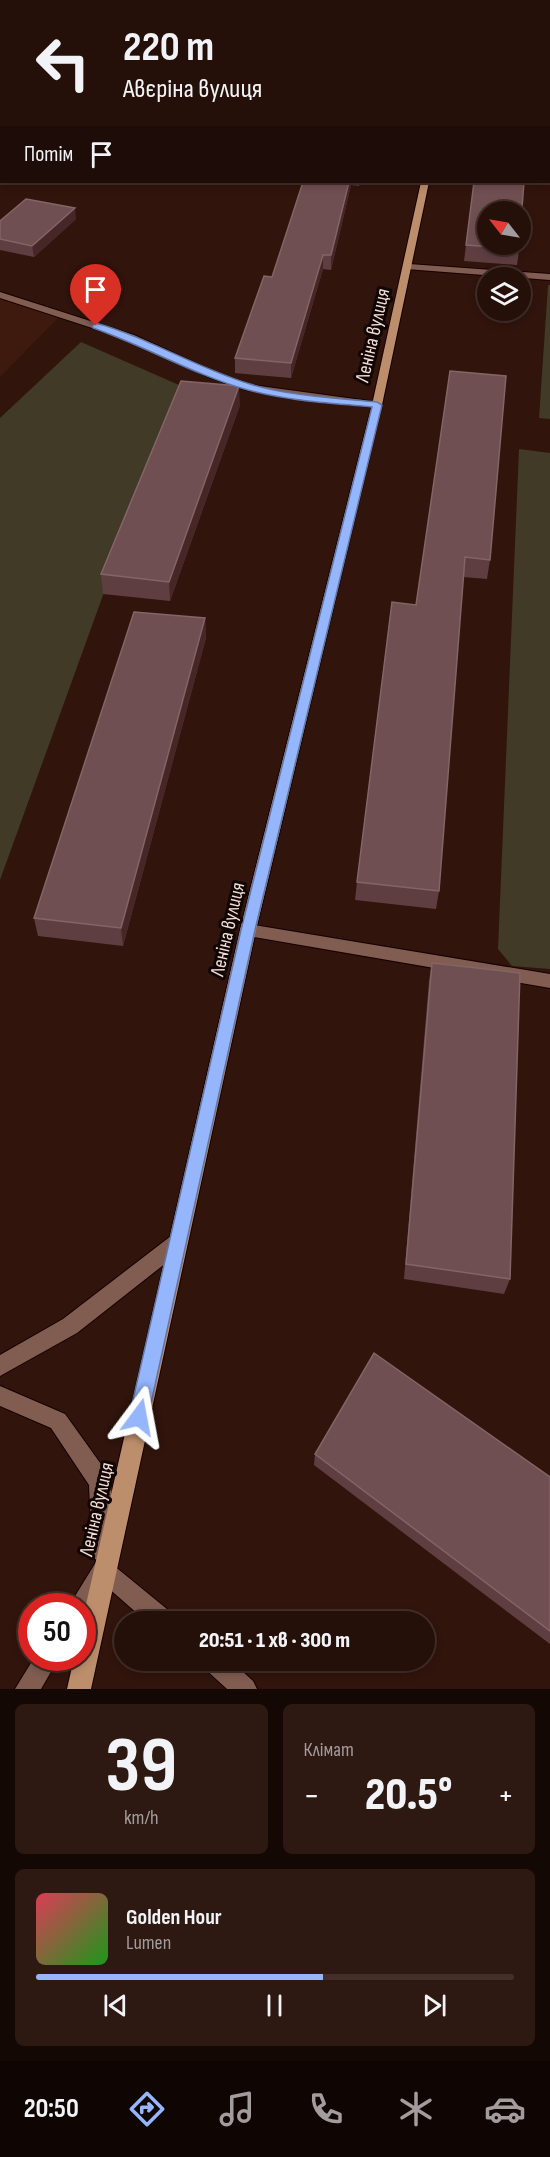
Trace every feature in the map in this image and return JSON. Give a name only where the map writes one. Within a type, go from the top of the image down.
[{"type":"main road","name":"Леніна вулиця","points":[[79,1689],[248,930],[377,405],[425,183]]},
{"type":"street","points":[[408,267],[550,277]]},
{"type":"street","points":[[0,296],[130,338],[213,375],[250,387],[306,398],[377,405]]},
{"type":"street","points":[[248,930],[550,981]]},
{"type":"street","points":[[0,1366],[70,1326],[178,1242]]},
{"type":"street","points":[[0,1396],[58,1420],[100,1482],[104,1570],[89,1593]]},
{"type":"street","points":[[104,1570],[152,1611]]},
{"type":"street","points":[[27,1689],[39,1671]]},
{"type":"street","points":[[225,1671],[245,1689]]},
{"type":"shaded area","points":[[548,285],[550,285],[550,419],[539,418]]},
{"type":"shaded area","points":[[0,295],[62,314],[0,377]]},
{"type":"shaded area","points":[[81,342],[179,385],[0,880],[0,418]]},
{"type":"shaded area","points":[[519,449],[550,453],[550,969],[512,966],[498,949]]},
{"type":"building","points":[[303,183],[349,183],[331,255],[323,255],[291,363],[235,358],[264,276],[272,277]]},
{"type":"building","points":[[474,183],[524,183],[523,201],[477,201],[477,246],[466,245]]},
{"type":"building","points":[[26,199],[75,208],[32,246],[0,239],[0,221]]},
{"type":"building","points":[[450,371],[506,376],[490,560],[465,557],[439,891],[357,882],[392,602],[416,605]]},
{"type":"building","points":[[181,381],[239,386],[169,582],[101,574]]},
{"type":"building","points":[[134,612],[205,618],[121,928],[34,918]]},
{"type":"building","points":[[432,963],[520,973],[510,1279],[406,1264]]},
{"type":"building","points":[[374,1353],[550,1477],[550,1631],[315,1454]]},
{"type":"route","points":[[96,326],[130,338],[213,375],[250,387],[306,398],[377,405],[248,930],[139,1417]]}]
